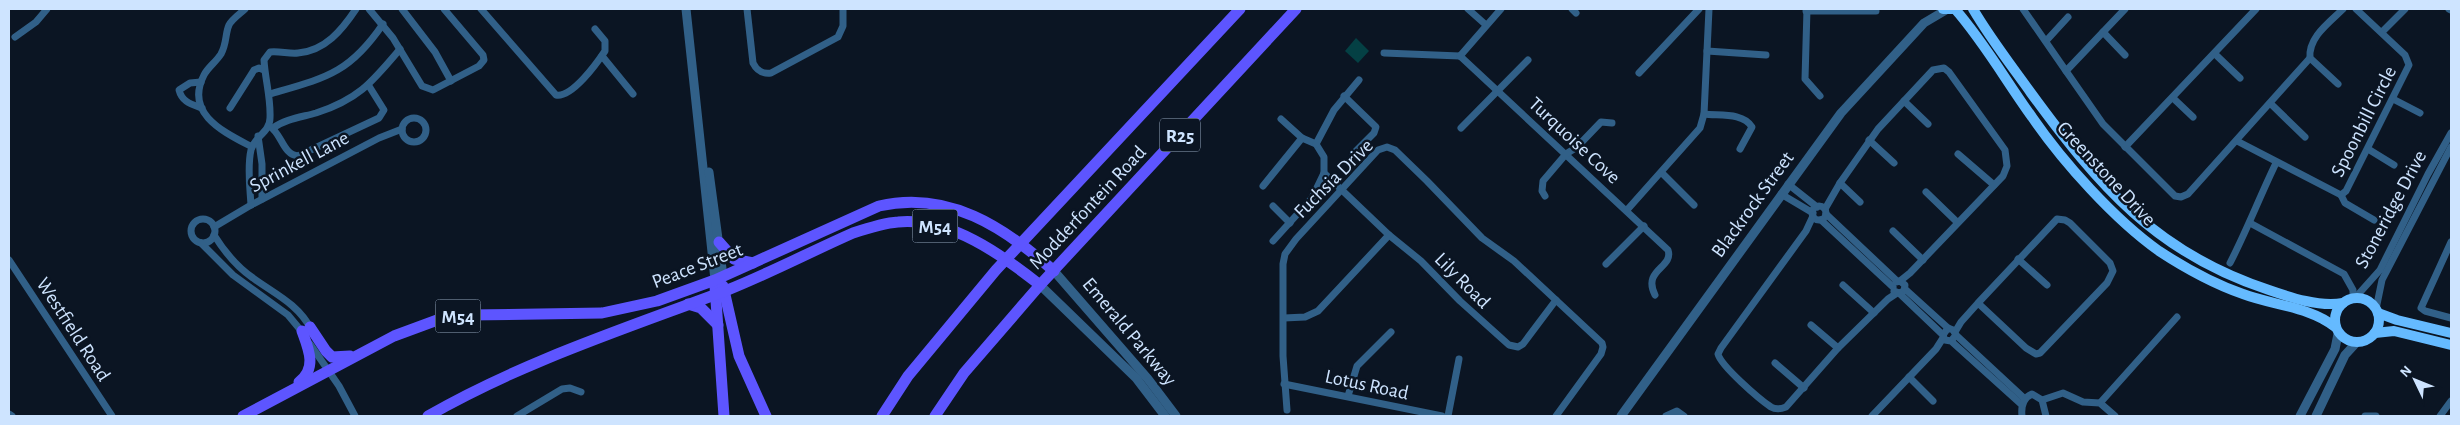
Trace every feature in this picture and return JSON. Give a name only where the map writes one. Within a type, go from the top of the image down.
[{"type":"main road","name":"Modderfontein Road","points":[[882,416],[908,376],[1006,259],[1240,9]]},
{"type":"main road","name":"Modderfontein Road","points":[[935,416],[964,373],[1040,286],[1296,9]]},
{"type":"main road","name":"Greenstone Drive","points":[[1950,9],[2058,150],[2112,209],[2142,237],[2176,262],[2225,287],[2258,299],[2317,316],[2337,330]]},
{"type":"main road","name":"Greenstone Drive","points":[[1973,9],[2075,151],[2107,188],[2151,229],[2198,260],[2248,283],[2322,304],[2350,300]]},
{"type":"main road","name":"Peace Street","points":[[243,416],[365,352],[416,327],[440,319],[469,315],[602,313],[657,301],[719,278],[879,206],[900,201],[921,201],[941,204],[973,216],[1021,242],[1054,271]]},
{"type":"main road","name":"Peace Street","points":[[428,416],[501,377],[720,292],[853,233],[874,226],[898,222],[918,222],[942,228],[1006,259]]},
{"type":"main road","points":[[718,242],[734,259],[752,263]]},
{"type":"main road","name":"M54","points":[[1006,259],[1040,286]]},
{"type":"main road","points":[[719,278],[718,325],[724,416]]},
{"type":"main road","points":[[720,292],[738,356],[766,416]]},
{"type":"main road","points":[[2377,311],[2378,325],[2374,333],[2366,340],[2356,343],[2347,341],[2337,330],[2336,312],[2350,300],[2366,300],[2377,311],[2396,320],[2451,333]]},
{"type":"main road","points":[[688,304],[701,308],[718,325]]},
{"type":"main road","points":[[306,329],[332,357],[344,358],[365,352]]},
{"type":"main road","points":[[282,396],[305,378],[309,370],[310,356],[306,329]]},
{"type":"main road","points":[[2374,333],[2394,332],[2451,345]]},
{"type":"street","points":[[15,37],[36,22],[47,9]]},
{"type":"street","points":[[245,9],[229,25],[226,45],[205,73],[198,96],[202,108],[218,129],[252,147]]},
{"type":"street","points":[[356,9],[334,36],[320,47],[296,53],[270,52],[264,60],[264,70],[270,94],[271,127],[288,152],[298,156],[379,118],[384,110],[369,86]]},
{"type":"street","points":[[369,9],[383,24],[426,89],[433,90],[478,66],[484,60],[483,55],[444,9]]},
{"type":"street","points":[[402,9],[435,52],[451,81]]},
{"type":"street","points":[[481,9],[556,95],[566,94],[602,56],[606,45],[595,29]]},
{"type":"street","points":[[686,9],[719,278]]},
{"type":"street","points":[[747,9],[752,63],[756,69],[765,74],[771,73],[838,37],[843,26],[843,9]]},
{"type":"street","points":[[1468,9],[1486,25]]},
{"type":"street","points":[[1384,53],[1460,56],[1501,9]]},
{"type":"street","points":[[1639,73],[1698,9]]},
{"type":"street","points":[[1627,210],[1696,135],[1704,114],[1709,9]]},
{"type":"street","name":"Blackrock Street","points":[[1924,23],[1928,9]]},
{"type":"street","name":"Blackrock Street","points":[[1620,416],[1840,113],[1924,23],[1950,9]]},
{"type":"street","points":[[2023,9],[2094,112],[2125,147],[2175,196],[2181,198],[2188,194],[2271,104],[2310,58],[2310,48],[2313,41],[2343,9]]},
{"type":"street","points":[[2066,71],[2125,9]]},
{"type":"street","points":[[2125,147],[2256,9]]},
{"type":"street","name":"Spoonbill Circle","points":[[2238,141],[2276,163],[2341,196],[2346,191],[2393,99],[2409,62],[2406,55],[2356,9]]},
{"type":"street","points":[[2382,32],[2405,9]]},
{"type":"street","points":[[1820,96],[1805,79],[1806,10],[1876,11]]},
{"type":"street","points":[[2046,41],[2068,17]]},
{"type":"street","points":[[270,94],[328,77],[342,69],[369,44],[383,24]]},
{"type":"street","points":[[2103,32],[2126,55]]},
{"type":"street","points":[[251,205],[250,163],[252,147],[258,136],[282,122],[333,107],[369,86],[400,48]]},
{"type":"street","points":[[1707,51],[1766,55]]},
{"type":"street","points":[[2215,54],[2240,78]]},
{"type":"street","points":[[602,56],[633,94]]},
{"type":"street","name":"Turquoise Cove","points":[[1460,56],[1668,250],[1668,260],[1650,284],[1655,295]]},
{"type":"street","points":[[2310,58],[2338,84]]},
{"type":"street","points":[[1461,128],[1528,60]]},
{"type":"street","points":[[230,108],[254,70],[259,68],[264,70]]},
{"type":"street","points":[[1944,68],[1949,72],[2005,150],[2007,166],[2004,176],[1958,222],[1888,299],[1838,348],[1786,407],[1775,408],[1724,365],[1718,354],[1869,140],[1933,70],[1944,68]]},
{"type":"street","points":[[1316,144],[1321,130],[1344,96],[1359,80]]},
{"type":"street","points":[[201,82],[190,82],[178,90],[180,97],[186,102],[202,108]]},
{"type":"street","points":[[1344,96],[1376,127],[1374,133],[1354,154]]},
{"type":"street","points":[[2173,98],[2193,117]]},
{"type":"street","points":[[2393,99],[2420,113]]},
{"type":"street","points":[[1904,101],[1928,124]]},
{"type":"street","points":[[2271,104],[2305,137]]},
{"type":"street","points":[[698,113],[704,136],[718,242],[719,278]]},
{"type":"street","points":[[1704,114],[1740,117],[1748,121],[1752,127],[1751,131],[1740,149]]},
{"type":"street","points":[[1273,241],[1312,198],[1324,173],[1324,157],[1316,144],[1302,138],[1281,119]]},
{"type":"street","points":[[1546,196],[1542,191],[1543,180],[1566,154],[1577,147],[1601,122],[1612,123]]},
{"type":"street","name":"Sprinkell Lane","points":[[214,227],[262,199],[378,138],[402,129]]},
{"type":"street","name":"Stoneridge Drive","points":[[2350,300],[2380,270],[2428,174],[2451,133]]},
{"type":"street","points":[[258,136],[262,164],[262,199]]},
{"type":"street","points":[[1264,186],[1302,138]]},
{"type":"street","points":[[1869,140],[1894,162]]},
{"type":"street","name":"Fuchsia Drive","points":[[1287,410],[1284,384],[1285,254],[1296,239],[1378,150],[1391,147],[1439,192],[1482,238],[1514,261],[1602,343],[1601,354],[1556,416]]},
{"type":"street","name":"Stoneridge Drive","points":[[2377,311],[2382,280],[2451,147]]},
{"type":"street","points":[[2368,149],[2394,165]]},
{"type":"street","points":[[1958,154],[1994,185]]},
{"type":"street","points":[[2230,263],[2276,163]]},
{"type":"street","name":"Lily Road","points":[[1324,173],[1389,235],[1422,261],[1460,301],[1509,345],[1518,346],[1523,344],[1556,300]]},
{"type":"street","points":[[1662,173],[1694,205]]},
{"type":"street","points":[[1840,183],[1860,202]]},
{"type":"street","points":[[1788,184],[1899,287],[1952,331],[2023,402]]},
{"type":"street","points":[[1926,192],[1958,222]]},
{"type":"street","points":[[1781,194],[1819,213]]},
{"type":"street","points":[[2341,196],[2345,203],[2374,220]]},
{"type":"street","points":[[1273,206],[1290,222]]},
{"type":"street","points":[[306,329],[239,280],[201,243],[195,240],[191,234],[194,223],[205,219],[214,227],[214,235],[240,268],[290,302],[306,329],[330,370],[355,416]]},
{"type":"street","points":[[1872,416],[1946,339],[1952,331],[2018,259],[2054,222],[2061,219],[2070,223],[2110,263],[2113,271],[2107,282],[2044,350],[2036,354],[2026,348],[1978,303]]},
{"type":"street","points":[[2250,223],[2344,274],[2351,284],[2350,300]]},
{"type":"street","points":[[1606,264],[1644,226]]},
{"type":"street","points":[[1893,231],[1923,260]]},
{"type":"street","points":[[201,243],[209,241],[214,235]]},
{"type":"street","points":[[1284,318],[1305,317],[1318,311],[1389,235]]},
{"type":"street","points":[[2451,242],[2421,305],[2422,310],[2451,318]]},
{"type":"street","points":[[2018,259],[2047,285]]},
{"type":"street","name":"Westfield Road","points":[[9,260],[112,416]]},
{"type":"street","name":"Emerald Parkway","points":[[1054,271],[1148,378],[1176,416]]},
{"type":"street","points":[[1843,284],[1874,313]]},
{"type":"street","name":"Emerald Parkway","points":[[1040,286],[1136,378],[1165,416]]},
{"type":"street","points":[[1899,287],[1946,339],[2023,402]]},
{"type":"street","points":[[2100,403],[2177,316]]},
{"type":"street","points":[[1811,325],[1838,348]]},
{"type":"street","points":[[2300,416],[2335,349],[2337,330]]},
{"type":"street","points":[[1946,339],[1952,331]]},
{"type":"street","points":[[1348,396],[1357,366],[1390,332]]},
{"type":"street","points":[[2316,416],[2346,354],[2356,343]]},
{"type":"street","points":[[1448,416],[1459,359]]},
{"type":"street","points":[[1775,362],[1804,388]]},
{"type":"street","points":[[1909,377],[1933,401]]},
{"type":"street","name":"Lotus Road","points":[[1284,384],[1442,416]]},
{"type":"street","points":[[517,416],[562,389],[570,388],[581,392]]},
{"type":"street","points":[[2022,416],[2023,402],[2032,394],[2042,400],[2046,416]]},
{"type":"street","points":[[2042,400],[2056,394],[2063,394],[2082,402],[2100,403],[2114,416]]},
{"type":"street","points":[[2440,416],[2451,401]]},
{"type":"street","points":[[1666,416],[1673,411],[1677,411],[1684,416]]},
{"type":"street","points":[[2366,416],[2376,416]]},
{"type":"shaded area","points":[[1356,38],[1369,51],[1358,63],[1345,51]]}]
